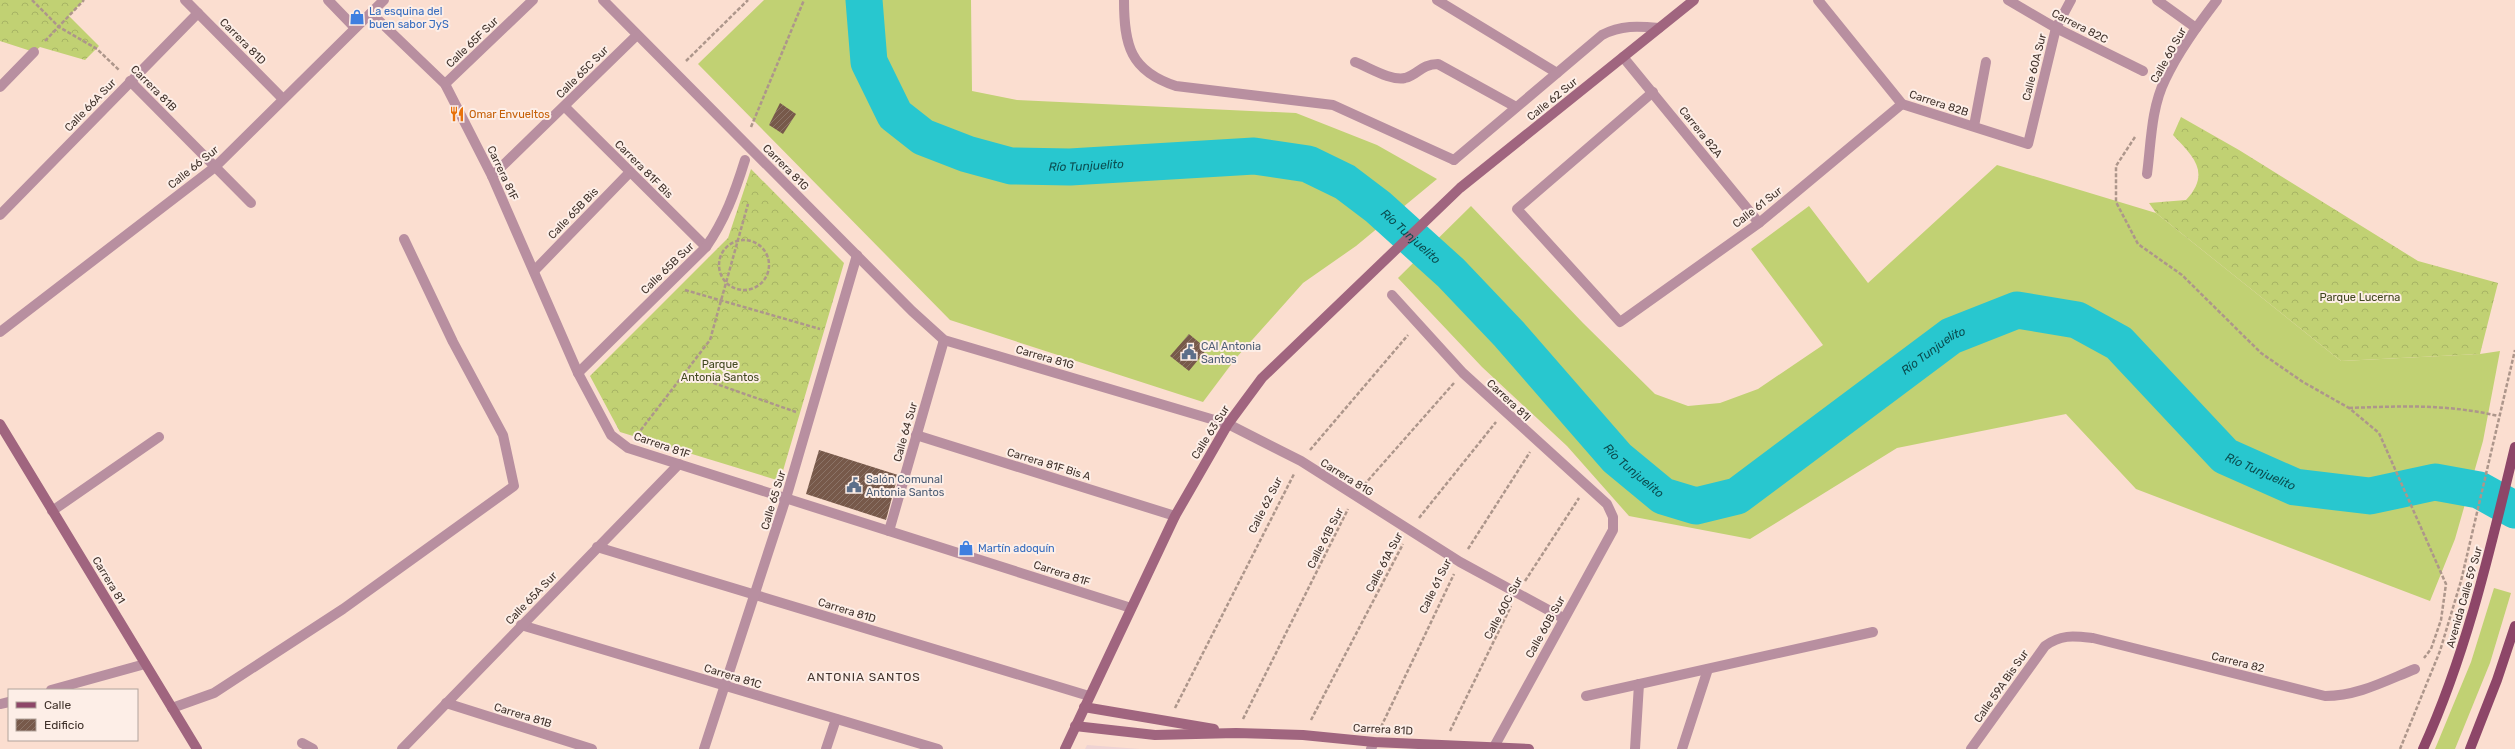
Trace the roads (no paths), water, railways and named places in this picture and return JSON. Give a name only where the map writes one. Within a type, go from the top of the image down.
[{"type":"main road","name":"Avenida Calle 59 Sur","points":[[2423,749],[2461,655],[2482,586],[2515,447]]},
{"type":"main road","points":[[2470,749],[2497,680],[2515,626]]},
{"type":"street","name":"Carrera 81D","points":[[185,0],[283,99]]},
{"type":"street","points":[[328,0],[355,28]]},
{"type":"street","name":"Calle 66 Sur","points":[[0,332],[215,167],[384,0]]},
{"type":"street","name":"Calle 65F Sur","points":[[445,84],[533,0]]},
{"type":"street","name":"Carrera 81G","points":[[603,0],[912,311],[944,340],[1228,424],[1300,461],[1460,562],[1516,594],[1527,597],[1563,618]]},
{"type":"street","name":"Calle 62 Sur","points":[[1124,0],[1124,28],[1129,51],[1145,71],[1161,81],[1176,86],[1333,105],[1454,160],[1602,35],[1614,28],[1638,26],[1659,28]]},
{"type":"street","points":[[1437,0],[1557,73]]},
{"type":"street","name":"Calle 62 Sur","points":[[1460,188],[1694,0]]},
{"type":"street","name":"Carrera 82B","points":[[1818,0],[1902,104],[2028,144]]},
{"type":"street","name":"Carrera 82C","points":[[2008,0],[2056,28],[2143,72]]},
{"type":"street","name":"Calle 60A Sur","points":[[2028,144],[2056,28],[2071,0]]},
{"type":"street","points":[[2157,0],[2196,28]]},
{"type":"street","name":"Calle 60 Sur","points":[[2147,174],[2158,102],[2164,81],[2196,28],[2217,0]]},
{"type":"street","name":"Carrera 81F","points":[[370,13],[445,84],[492,176],[578,373],[611,435],[628,448],[1130,608]]},
{"type":"street","name":"Calle 66A Sur","points":[[0,214],[198,14]]},
{"type":"street","name":"Calle 65C Sur","points":[[492,176],[565,107],[637,35]]},
{"type":"street","points":[[0,87],[34,52]]},
{"type":"street","name":"Carrera 82A","points":[[1624,57],[1759,222]]},
{"type":"street","points":[[1355,62],[1394,78],[1405,78],[1428,64],[1438,64],[1516,107]]},
{"type":"street","points":[[1974,126],[1986,62]]},
{"type":"street","name":"Carrera 81B","points":[[130,81],[251,203]]},
{"type":"street","name":"Calle 61 Sur","points":[[1653,92],[1517,209],[1620,322],[1759,222],[1902,104]]},
{"type":"street","name":"Carrera 81F Bis","points":[[565,107],[706,247]]},
{"type":"street","name":"Calle 65B Sur","points":[[578,373],[706,247],[719,229],[731,204],[745,160]]},
{"type":"street","name":"Calle 65B Bis","points":[[534,271],[630,172]]},
{"type":"street","name":"Calle 63 Sur","points":[[1065,749],[1130,608],[1175,516],[1228,424],[1262,378],[1460,188]]},
{"type":"street","points":[[172,708],[214,693],[311,630],[514,486],[503,435],[453,342],[404,239]]},
{"type":"street","name":"Calle 65 Sur","points":[[704,749],[786,498],[857,256]]},
{"type":"street","name":"Carrera 81I","points":[[1392,295],[1463,373],[1536,442],[1607,504],[1613,517]]},
{"type":"street","name":"Calle 64 Sur","points":[[889,531],[944,340]]},
{"type":"street","name":"Carrera 81","points":[[0,424],[197,749]]},
{"type":"street","name":"Carrera 81F Bis A","points":[[916,435],[1175,516]]},
{"type":"street","points":[[52,511],[159,437]]},
{"type":"street","name":"Calle 65A Sur","points":[[402,749],[679,464]]},
{"type":"street","name":"Calle 60B Sur","points":[[1494,747],[1563,618],[1613,530],[1613,517]]},
{"type":"street","name":"Carrera 81D","points":[[597,547],[1089,696]]},
{"type":"street","name":"Carrera 81C","points":[[522,625],[938,749]]},
{"type":"street","points":[[1586,696],[1872,632]]},
{"type":"street","name":"Carrera 82","points":[[2053,639],[2069,635],[2092,638],[2325,696],[2344,696],[2363,691],[2415,669]]},
{"type":"street","name":"Calle 59A Bis Sur","points":[[1971,749],[2034,659],[2053,639]]},
{"type":"street","points":[[55,689],[145,664]]},
{"type":"street","points":[[1682,749],[1708,669]]},
{"type":"street","points":[[1635,749],[1639,684]]},
{"type":"street","name":"Carrera 81B","points":[[446,703],[592,749]]},
{"type":"street","name":"Carrera 81D","points":[[1084,707],[1236,733]]},
{"type":"street","points":[[826,749],[836,719]]},
{"type":"street","name":"Carrera 81D","points":[[1075,726],[1154,735],[1236,733],[1303,735],[1372,745],[1443,744],[1529,749]]},
{"type":"street","points":[[302,743],[313,749]]},
{"type":"waterway","name":"Río Tunjuelito","points":[[864,0],[869,62],[895,115],[923,137],[967,154],[1011,166],[1070,167],[1254,156],[1308,164],[1345,182],[1378,207],[1451,273],[1509,334],[1617,458],[1663,496],[1696,506],[1737,496],[1951,336],[2017,310],[2077,320],[2119,343],[2225,456],[2295,487],[2370,496],[2435,482],[2479,490],[2515,510]]},
{"type":"place","name":"La esquina del buen sabor JyS","points":[[357,17]]},
{"type":"place","name":"Omar Envueltos","points":[[457,114]]},
{"type":"place","name":"CAI Antonia Santos","points":[[1189,352]]},
{"type":"place","name":"Salón Comunal Antonia Santos","points":[[854,485]]},
{"type":"place","name":"Martín adoquín","points":[[966,548]]},
{"type":"district","name":"ANTONIA SANTOS","points":[[864,677]]},
{"type":"park label","name":"Parque Lucerna","points":[[2360,297]]},
{"type":"park label","name":"Parque Antonia Santos","points":[[720,370]]}]
